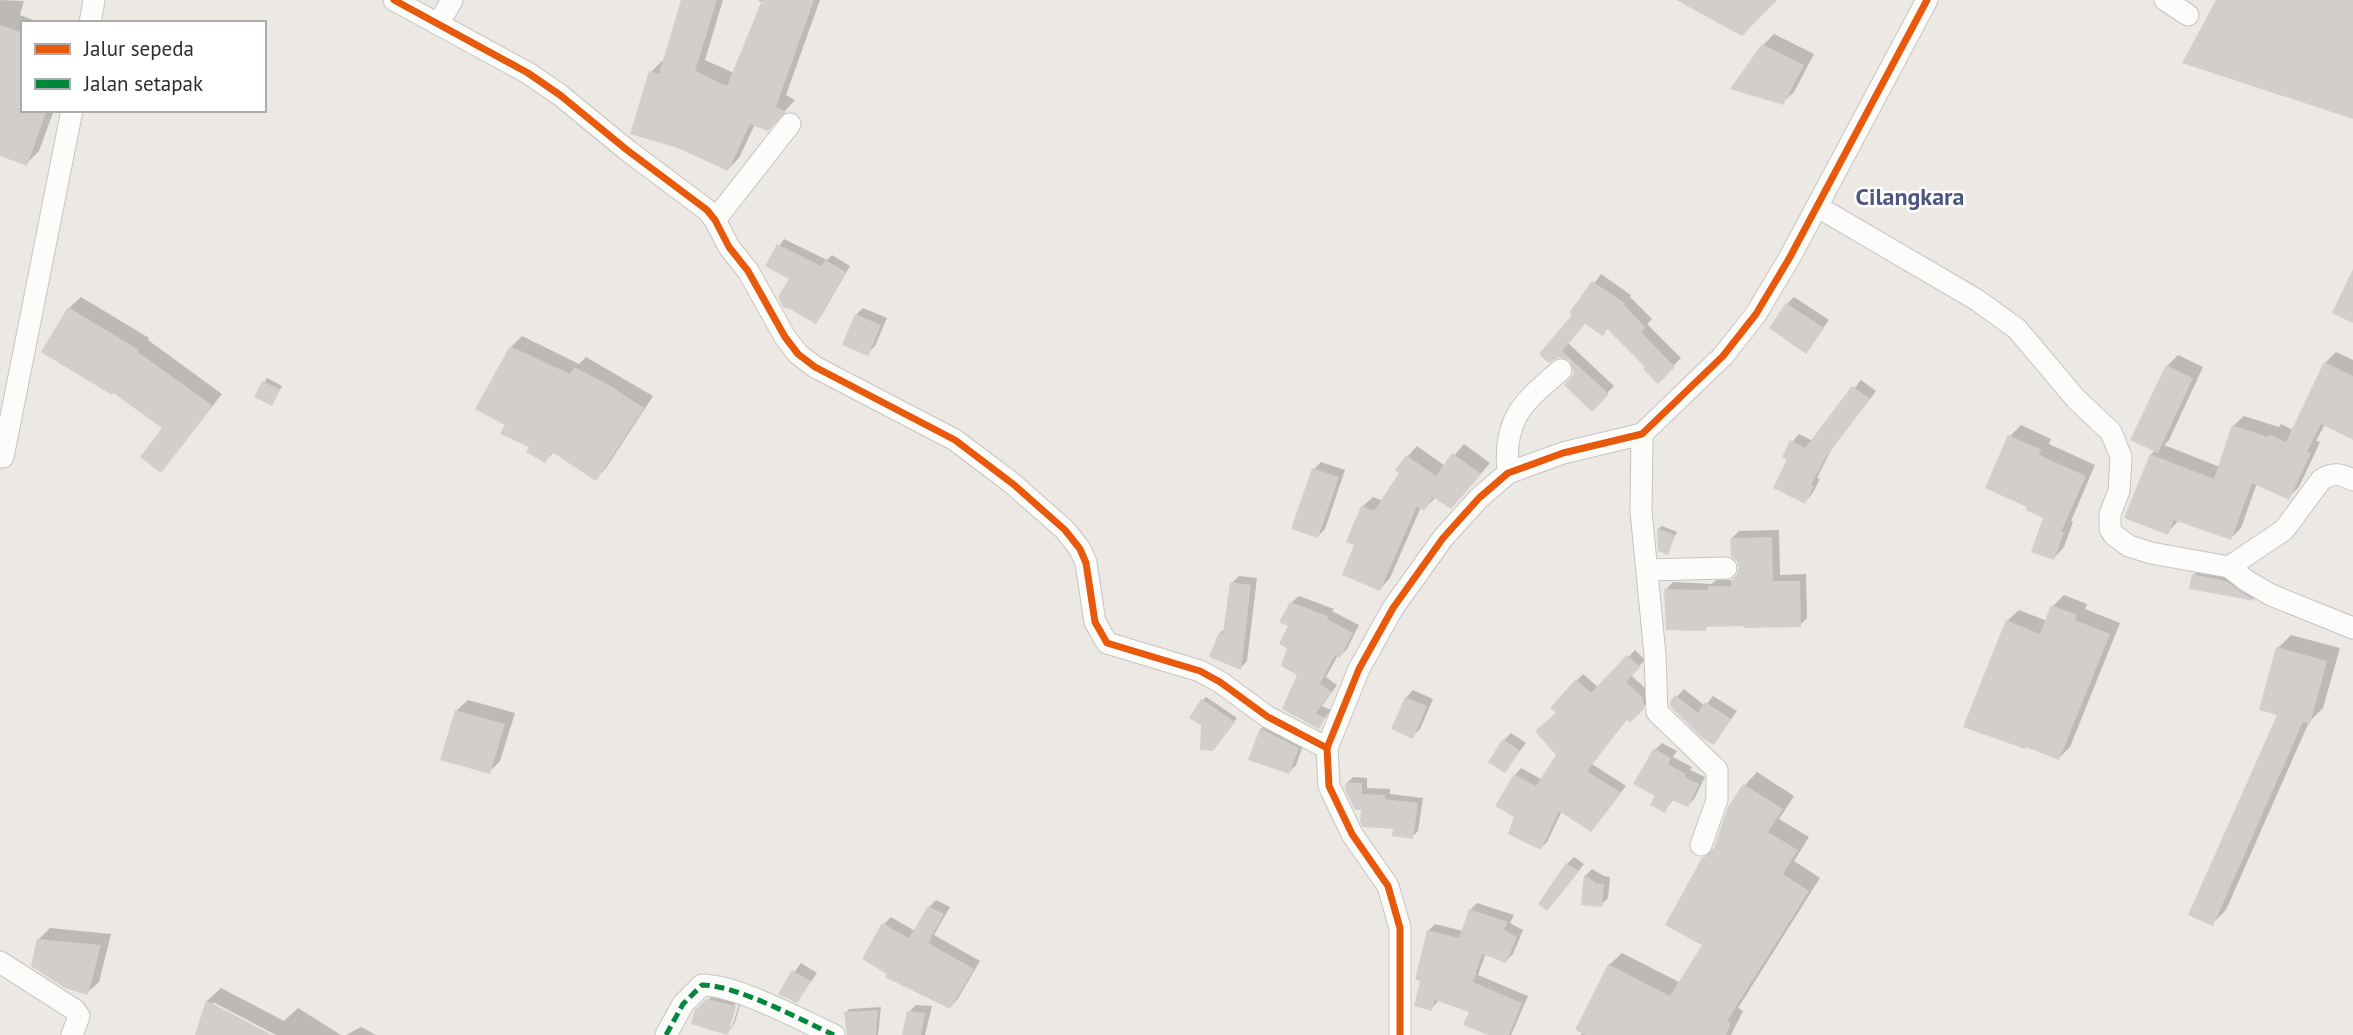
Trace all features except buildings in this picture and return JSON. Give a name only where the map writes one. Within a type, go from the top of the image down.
[{"type":"street","points":[[90,21],[94,0]]},
{"type":"street","points":[[394,0],[527,73],[560,95],[707,211],[715,220],[729,247],[748,271],[798,354],[815,367],[955,440],[1013,484],[1065,530],[1080,549],[1086,563],[1095,622],[1107,643],[1199,671],[1220,682],[1268,717],[1327,748]]},
{"type":"street","points":[[439,23],[452,0]]},
{"type":"street","points":[[1400,1035],[1400,928],[1388,886],[1352,834],[1329,786],[1327,748],[1359,670],[1393,608],[1443,538],[1479,498],[1508,473],[1563,453],[1642,434],[1723,356],[1756,314],[1818,207],[1927,0]]},
{"type":"street","points":[[2165,0],[2188,15]]},
{"type":"street","points":[[3,457],[72,112]]},
{"type":"street","points":[[715,220],[790,124]]},
{"type":"street","points":[[1818,207],[1977,300],[2017,329],[2076,399],[2111,432],[2121,457],[2119,491],[2110,514],[2110,529],[2114,535],[2129,546],[2151,552],[2229,566],[2247,581],[2271,595],[2353,628]]},
{"type":"street","points":[[1508,473],[1506,452],[1513,421],[1532,395],[1561,370]]},
{"type":"street","points":[[1642,434],[1641,510],[1655,654],[1657,712],[1717,769],[1717,800],[1701,845]]},
{"type":"street","points":[[2229,566],[2284,530],[2321,480],[2328,475],[2336,474],[2353,480]]},
{"type":"street","points":[[1647,570],[1726,568]]},
{"type":"street","points":[[0,962],[75,1010],[79,1016],[72,1035]]},
{"type":"street","points":[[666,1035],[683,1004],[702,985],[716,985],[834,1035]]},
{"type":"marked path","points":[[666,1035],[683,1004],[702,985],[750,997],[834,1035]]},
{"type":"cycle path","points":[[394,0],[528,73],[707,210],[798,354],[815,367],[955,440],[1013,484],[1065,530],[1080,549],[1086,563],[1095,622],[1107,643],[1200,671],[1268,717],[1327,748]]},
{"type":"cycle path","points":[[1400,1035],[1400,928],[1388,886],[1352,834],[1329,786],[1327,748],[1359,669],[1393,608],[1443,538],[1479,498],[1508,473],[1563,453],[1642,434],[1723,356],[1756,314],[1790,257],[1927,0]]},
{"type":"district","name":"Cilangkara","points":[[1910,197]]}]
